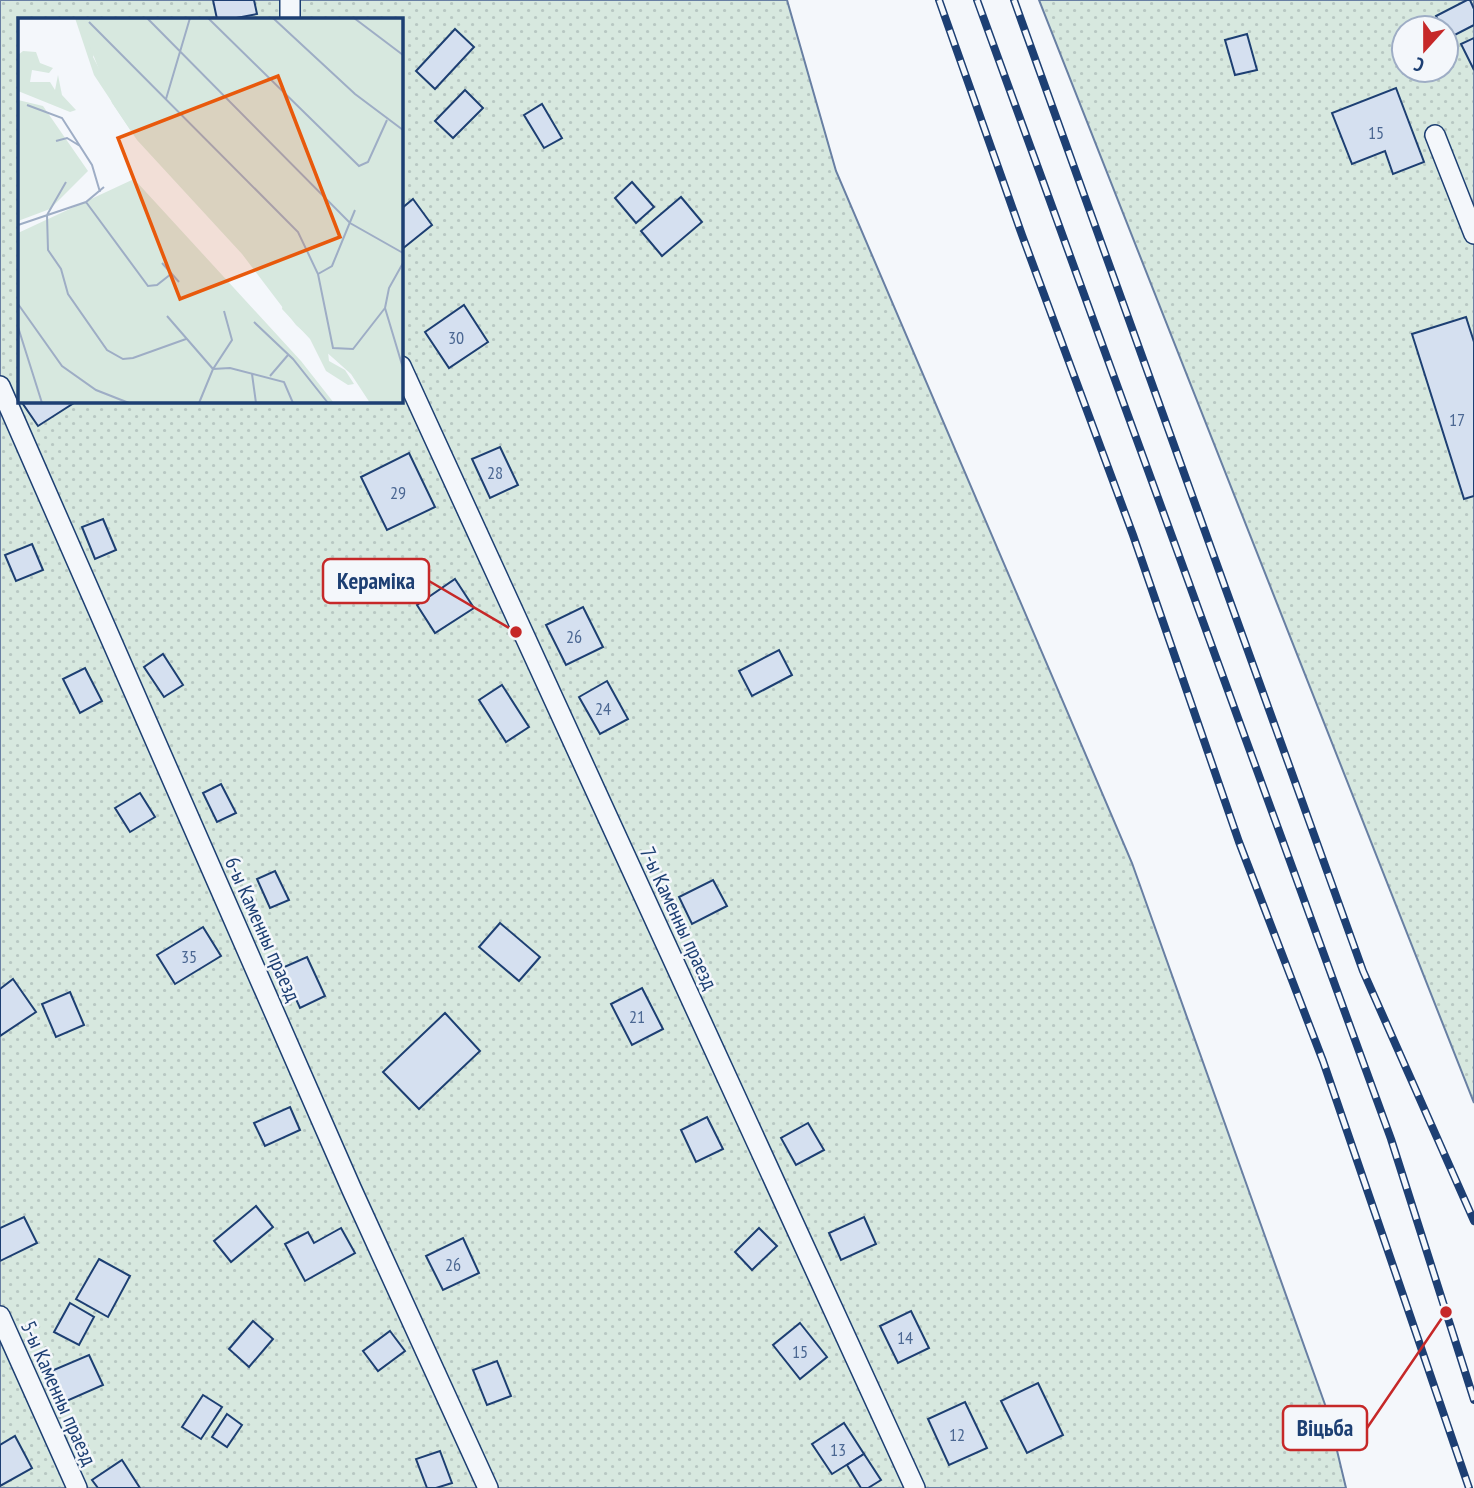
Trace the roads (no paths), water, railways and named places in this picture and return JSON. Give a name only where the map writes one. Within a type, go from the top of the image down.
[{"type":"lane","points":[[290,0],[290,18]]},
{"type":"lane","points":[[1435,135],[1473,229]]},
{"type":"lane","name":"7-ы Каменны праезд","points":[[402,368],[915,1488]]},
{"type":"lane","name":"6-ы Каменны праезд","points":[[0,386],[352,1190],[488,1488]]},
{"type":"lane","name":"5-ы Каменны праезд","points":[[0,1316],[77,1488]]},
{"type":"railway","points":[[939,0],[1133,535],[1239,842],[1323,1061],[1469,1488]]},
{"type":"railway","points":[[977,0],[1391,1139],[1474,1400]]},
{"type":"railway","points":[[1014,0],[1363,971],[1474,1221]]},
{"type":"place","name":"Кераміка","points":[[516,632]]},
{"type":"place","name":"Віцьба","points":[[1446,1312]]}]
